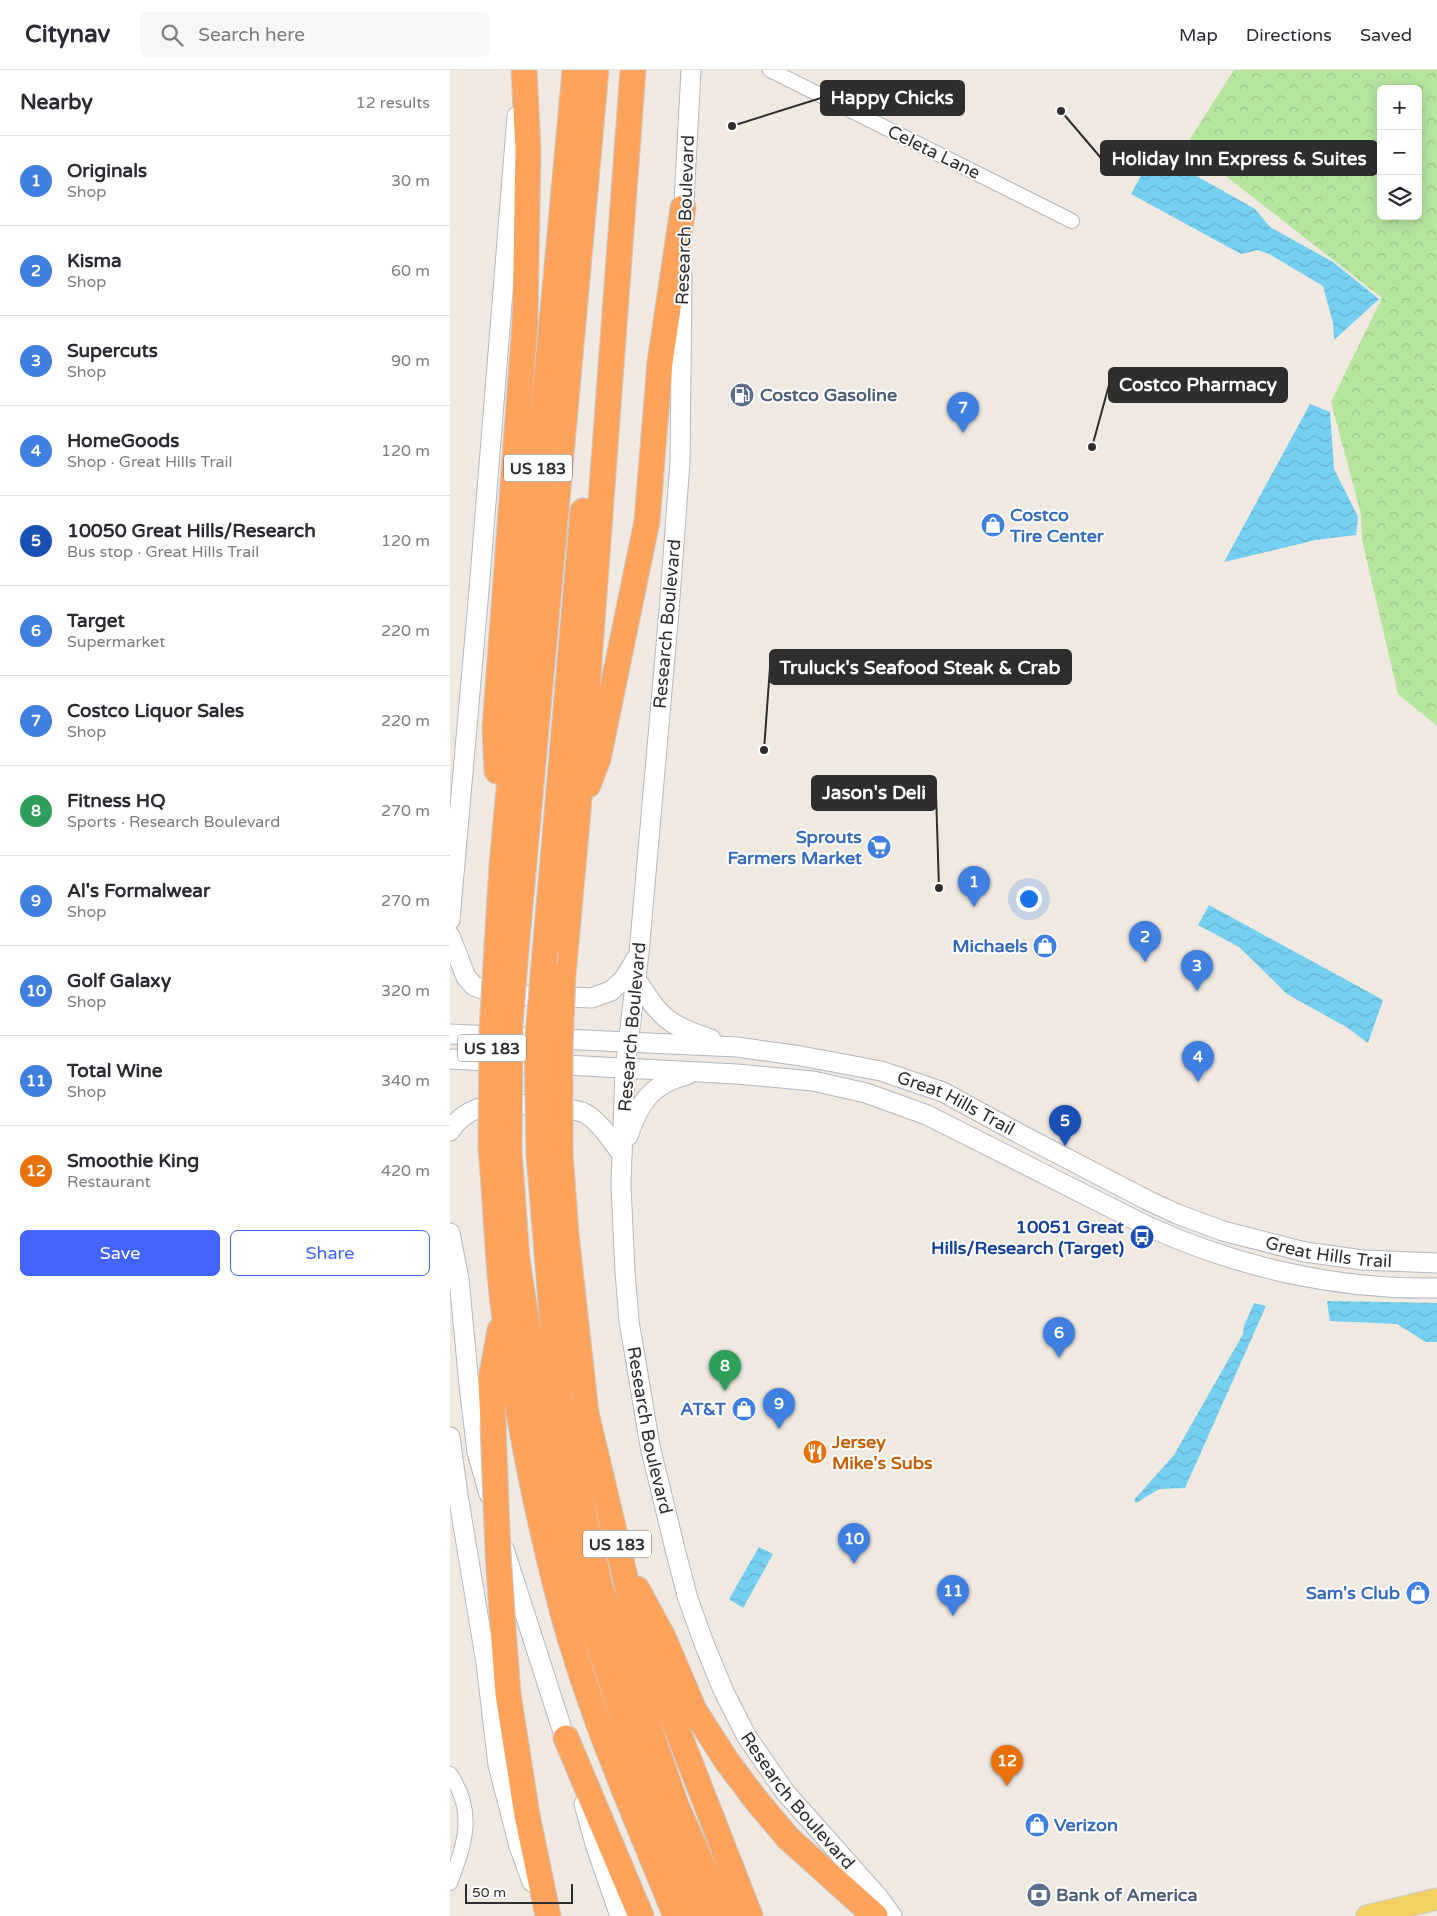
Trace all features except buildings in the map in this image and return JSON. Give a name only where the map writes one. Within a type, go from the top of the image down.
[{"type":"highway","points":[[502,865],[495,728],[526,323],[528,149],[523,70]]},
{"type":"highway","name":"US 183","points":[[575,70],[502,865],[507,948],[492,1032],[500,1151],[504,1310],[528,1468],[561,1604],[599,1727],[676,1916]]},
{"type":"highway","points":[[507,948],[596,70]]},
{"type":"highway","points":[[555,951],[622,70]]},
{"type":"highway","name":"US 183","points":[[633,70],[578,811],[555,951],[560,1046],[550,1153],[566,1234],[586,1413],[637,1627],[750,1916]]},
{"type":"highway","points":[[578,811],[598,759],[647,521],[660,362],[683,208]]},
{"type":"highway","points":[[500,1151],[542,1431],[589,1616],[660,1827],[699,1916]]},
{"type":"highway","points":[[550,1153],[559,1402],[600,1587],[676,1804],[725,1916]]},
{"type":"highway","points":[[504,1310],[491,1378],[503,1628],[508,1694],[527,1815],[546,1916]]},
{"type":"highway","points":[[619,1554],[663,1637],[694,1710],[726,1760],[788,1838],[875,1916]]},
{"type":"highway","points":[[566,1738],[641,1916]]},
{"type":"main road","points":[[450,920],[480,582],[518,108],[523,70]]},
{"type":"main road","name":"Research Boulevard","points":[[691,70],[683,208],[680,462],[639,953],[625,1069],[621,1185],[625,1272],[630,1321],[650,1446],[688,1600],[716,1674],[747,1738],[785,1792],[879,1898],[892,1916]]},
{"type":"main road","points":[[450,936],[466,977],[474,986],[496,994],[591,998],[611,991],[624,979],[639,953]]},
{"type":"main road","points":[[636,979],[657,1010],[671,1024],[736,1047]]},
{"type":"main road","name":"Great Hills Trail","points":[[450,1034],[736,1047],[793,1054],[881,1071],[943,1092],[1147,1200],[1177,1214],[1223,1231],[1297,1250],[1334,1256],[1363,1260],[1437,1263]]},
{"type":"main road","name":"Great Hills Trail","points":[[450,1059],[736,1074],[813,1082],[866,1093],[927,1115],[1178,1240],[1267,1268],[1332,1281],[1437,1288]]},
{"type":"main road","points":[[622,1154],[635,1115],[643,1102],[656,1088],[671,1079],[695,1073]]},
{"type":"main road","points":[[450,1131],[459,1120],[470,1112],[489,1104],[532,1105],[583,1112],[596,1122],[622,1154]]},
{"type":"main road","points":[[450,1233],[459,1279],[477,1452],[501,1538],[566,1738],[595,1844],[620,1916]]},
{"type":"main road","points":[[450,1437],[486,1663],[498,1765],[519,1846],[546,1916]]},
{"type":"main road","points":[[1368,1916],[1437,1899]]},
{"type":"street","name":"Celeta Lane","points":[[770,70],[1072,221]]},
{"type":"street","points":[[450,1774],[459,1789],[467,1820],[465,1836],[450,1883]]},
{"type":"green space","points":[[1234,70],[1437,70],[1437,726],[1398,694],[1362,540],[1361,514],[1331,402],[1382,298],[1186,145]]},
{"type":"water","points":[[1154,152],[1255,209],[1270,227],[1333,262],[1379,299],[1334,340],[1333,323],[1323,286],[1269,254],[1258,250],[1241,254],[1131,194]]},
{"type":"water","points":[[1310,404],[1330,412],[1334,469],[1358,517],[1356,535],[1316,540],[1224,562]]},
{"type":"water","points":[[1209,905],[1383,1000],[1368,1043],[1348,1028],[1287,994],[1239,947],[1198,925]]},
{"type":"water","points":[[1327,1301],[1437,1303],[1437,1342],[1426,1342],[1397,1324],[1330,1321]]},
{"type":"water","points":[[1254,1303],[1266,1306],[1185,1488],[1159,1489],[1136,1503],[1134,1500],[1174,1455],[1243,1334],[1244,1326]]},
{"type":"water","points":[[759,1547],[773,1554],[743,1608],[729,1599]]},
{"type":"place","name":"Holiday Inn Express & Suites","points":[[1061,111]]},
{"type":"place","name":"Happy Chicks","points":[[732,126]]},
{"type":"place","name":"Costco Gasoline","points":[[742,395]]},
{"type":"place","name":"Costco Liquor Sales","points":[[963,433]]},
{"type":"place","name":"Costco Pharmacy","points":[[1092,447]]},
{"type":"place","name":"Costco Tire Center","points":[[993,525]]},
{"type":"place","name":"Truluck's Seafood Steak & Crab","points":[[764,750]]},
{"type":"place","name":"Sprouts Farmers Market","points":[[879,847]]},
{"type":"place","name":"Jason's Deli","points":[[939,888]]},
{"type":"place","name":"Originals","points":[[974,907]]},
{"type":"place","name":"Michaels","points":[[1045,946]]},
{"type":"place","name":"Kisma","points":[[1145,962]]},
{"type":"place","name":"Supercuts","points":[[1197,991]]},
{"type":"place","name":"HomeGoods","points":[[1198,1082]]},
{"type":"place","name":"10050 Great Hills/Research","points":[[1065,1146]]},
{"type":"place","name":"10051 Great Hills/Research (Target)","points":[[1142,1237]]},
{"type":"place","name":"Target","points":[[1059,1358]]},
{"type":"place","name":"Fitness HQ","points":[[725,1391]]},
{"type":"place","name":"AT&T","points":[[744,1409]]},
{"type":"place","name":"Al's Formalwear","points":[[779,1429]]},
{"type":"place","name":"Jersey Mike's Subs","points":[[815,1452]]},
{"type":"place","name":"Golf Galaxy","points":[[854,1564]]},
{"type":"place","name":"Sam's Club","points":[[1418,1593]]},
{"type":"place","name":"Total Wine","points":[[953,1616]]},
{"type":"place","name":"Smoothie King","points":[[1007,1786]]},
{"type":"place","name":"Verizon","points":[[1037,1825]]},
{"type":"place","name":"Bank of America","points":[[1039,1895]]}]
